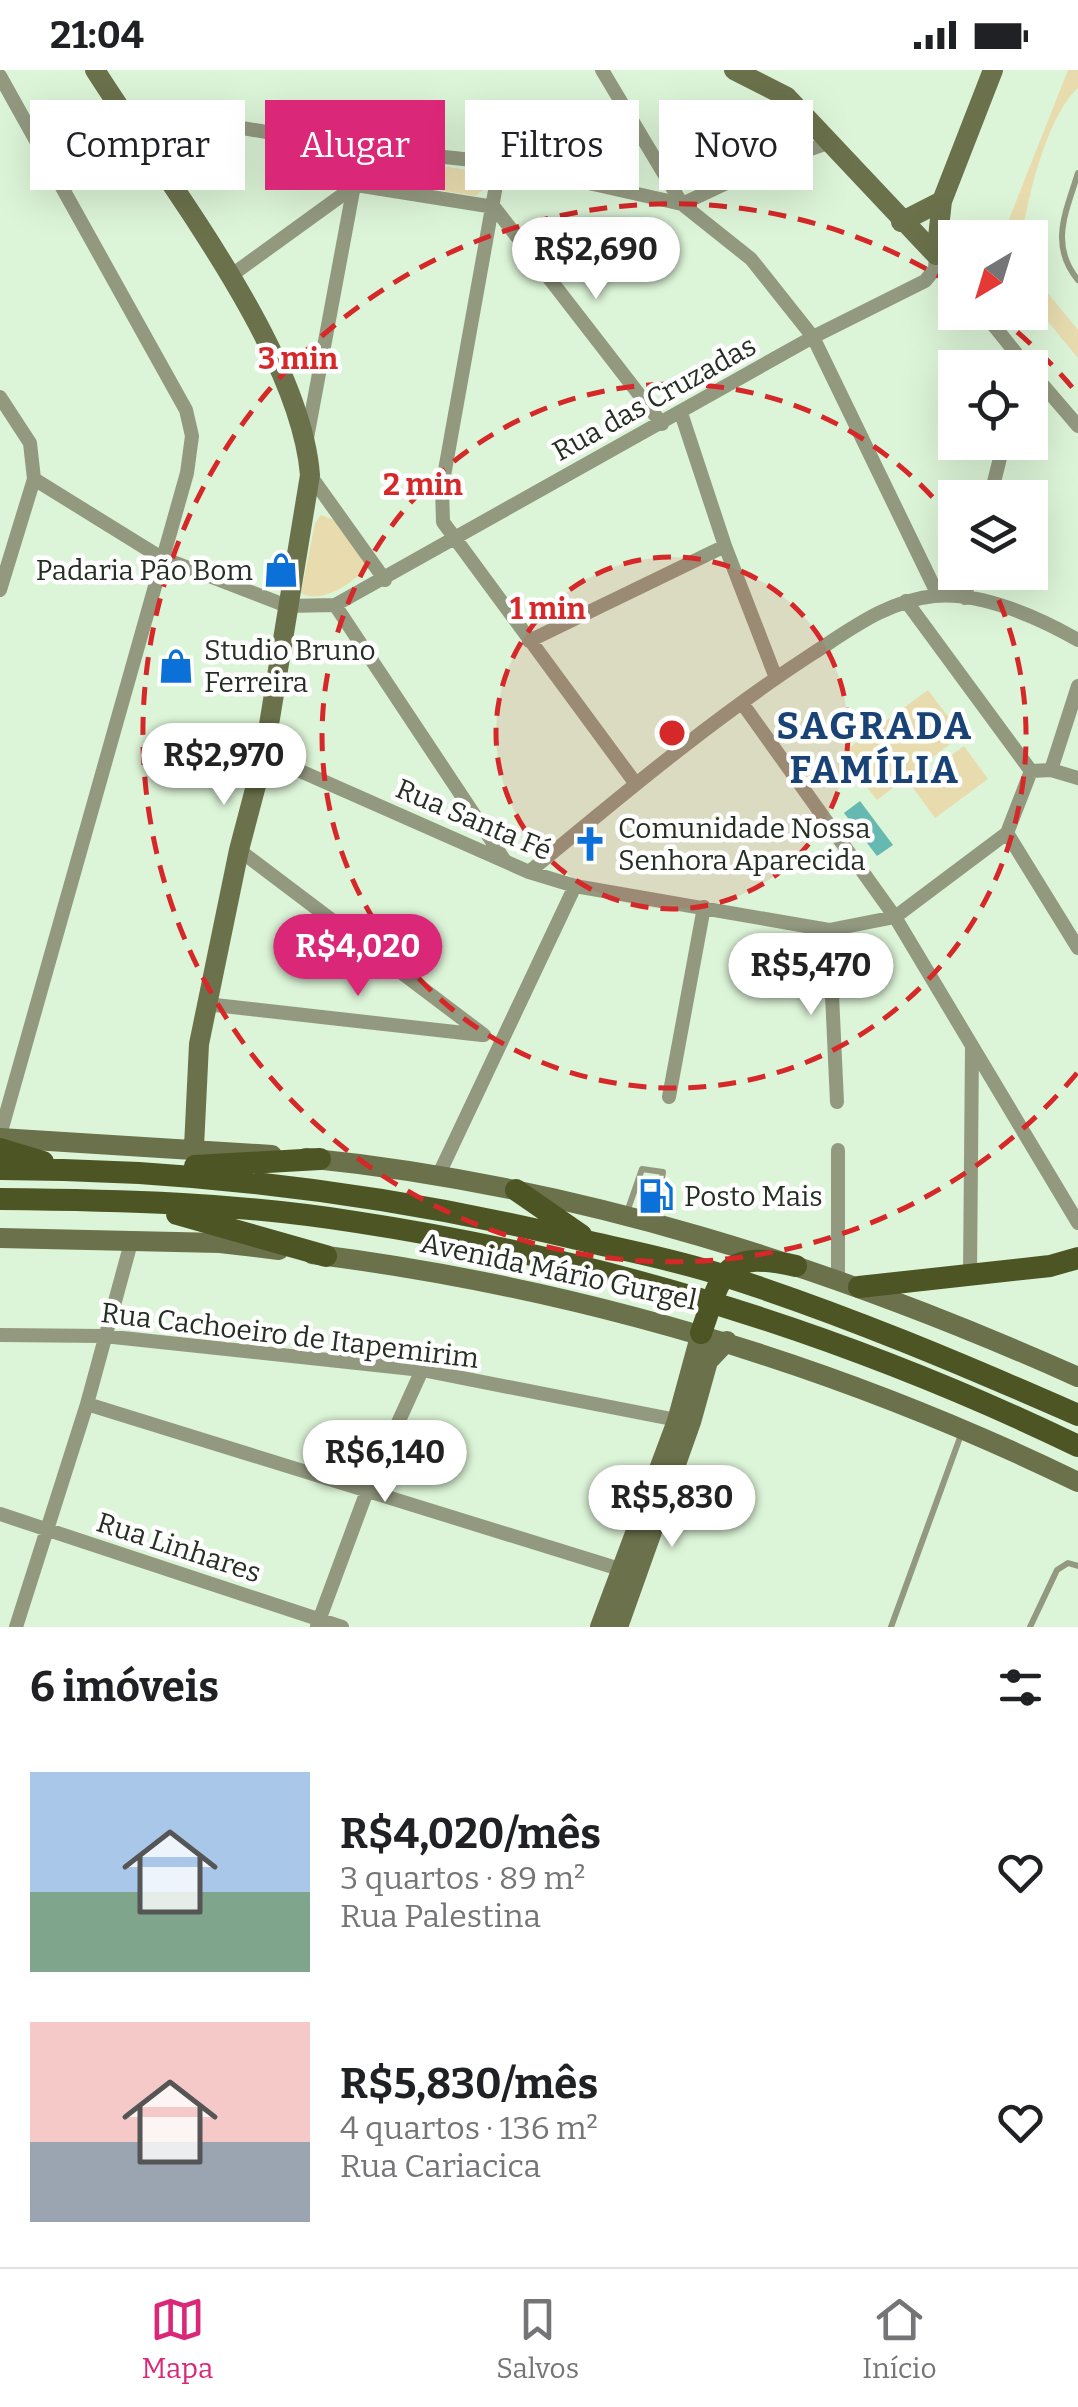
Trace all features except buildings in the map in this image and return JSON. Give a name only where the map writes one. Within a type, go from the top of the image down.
[{"type":"main road","points":[[95,70],[114,100]]},
{"type":"main road","points":[[734,70],[788,97],[936,255]]},
{"type":"main road","points":[[936,255],[942,201],[992,70]]},
{"type":"main road","points":[[172,190],[229,277],[287,380],[307,439],[310,474],[264,755],[239,850],[199,1044],[194,1146]]},
{"type":"main road","points":[[901,222],[942,201]]},
{"type":"main road","points":[[0,1136],[194,1146],[320,1159],[438,1174],[516,1190],[656,1222],[848,1283],[1078,1377]]},
{"type":"main road","points":[[0,1149],[65,1169]]},
{"type":"main road","points":[[121,1169],[320,1159]]},
{"type":"main road","name":"Avenida Mário Gurgel","points":[[0,1169],[121,1169],[283,1186],[430,1208],[592,1242],[724,1276],[894,1334],[1078,1415]]},
{"type":"main road","points":[[516,1190],[592,1242]]},
{"type":"main road","name":"Avenida Mário Gurgel","points":[[0,1199],[130,1200],[355,1221],[520,1254],[712,1302],[892,1363],[1078,1446]]},
{"type":"main road","points":[[130,1200],[326,1256]]},
{"type":"main road","name":"Avenida Mário Gurgel","points":[[0,1238],[220,1242],[470,1276],[727,1341],[964,1426],[1078,1482]]},
{"type":"main road","points":[[684,1421],[701,1333],[724,1276],[739,1261],[760,1258],[796,1266]]},
{"type":"main road","points":[[848,1283],[970,1275],[1050,1266],[1078,1258]]},
{"type":"main road","points":[[600,1627],[628,1572],[708,1361],[727,1341]]},
{"type":"main road","points":[[618,1627],[628,1572]]},
{"type":"street","points":[[602,70],[682,204],[751,259],[813,337],[938,595]]},
{"type":"street","points":[[0,76],[186,410],[192,436],[187,472],[0,1136]]},
{"type":"street","points":[[620,190],[682,204],[765,165],[831,142]]},
{"type":"street","points":[[229,277],[349,190]]},
{"type":"street","points":[[307,439],[355,190]]},
{"type":"street","points":[[389,190],[494,206],[662,424]]},
{"type":"street","points":[[496,190],[442,487],[443,522],[636,784]]},
{"type":"street","name":"Rua das Cruzadas","points":[[287,606],[335,605],[385,580],[452,537],[813,337],[925,280],[935,269],[936,255]]},
{"type":"street","points":[[997,330],[1013,350]]},
{"type":"street","points":[[1048,392],[1078,426]]},
{"type":"street","points":[[0,397],[30,443],[34,479],[0,590]]},
{"type":"street","points":[[681,413],[725,546],[776,678]]},
{"type":"street","points":[[310,474],[385,580]]},
{"type":"street","points":[[34,479],[160,558],[287,606]]},
{"type":"street","points":[[530,641],[725,546]]},
{"type":"street","points":[[965,598],[967,590]]},
{"type":"street","points":[[528,872],[742,703],[880,610],[938,595],[965,598],[1020,614],[1078,640]]},
{"type":"street","points":[[906,601],[1031,771]]},
{"type":"street","points":[[335,605],[506,862]]},
{"type":"street","points":[[1050,770],[1078,686]]},
{"type":"street","points":[[742,703],[895,917],[1078,1223]]},
{"type":"street","name":"Rua Santa Fé","points":[[264,755],[528,872],[576,886],[829,930],[895,917],[1008,833]]},
{"type":"street","points":[[1031,771],[1050,770],[1078,778]]},
{"type":"street","points":[[1031,771],[1008,833],[1078,948]]},
{"type":"street","points":[[239,850],[484,1035]]},
{"type":"street","points":[[438,1174],[576,886]]},
{"type":"street","points":[[669,1097],[704,906]]},
{"type":"street","points":[[1059,915],[1078,922]]},
{"type":"street","points":[[829,930],[837,1102]]},
{"type":"street","points":[[206,1004],[502,1039]]},
{"type":"street","points":[[970,1275],[972,1046]]},
{"type":"street","points":[[838,1150],[848,1283]]},
{"type":"street","points":[[16,1627],[88,1404],[132,1239]]},
{"type":"street","name":"Rua Cachoeiro de Itapemirim","points":[[0,1334],[104,1336],[422,1370],[684,1421]]},
{"type":"street","points":[[318,1623],[367,1491],[422,1370]]},
{"type":"street","points":[[88,1404],[628,1572]]},
{"type":"street","name":"Rua Linhares","points":[[0,1514],[318,1623],[342,1627]]},
{"type":"lane","points":[[1078,173],[1060,244],[1063,258],[1078,280]]},
{"type":"lane","points":[[626,1215],[645,1168],[665,1174],[656,1222]]},
{"type":"lane","points":[[891,1627],[964,1426]]},
{"type":"lane","points":[[1030,1627],[1057,1570],[1068,1563],[1078,1566]]},
{"type":"shaded area","points":[[1068,70],[1078,70],[1078,88],[1048,137],[1025,220],[1009,220]]},
{"type":"shaded area","points":[[445,166],[465,170],[465,190],[484,190],[475,196],[439,190],[445,190]]},
{"type":"shaded area","points":[[1048,293],[1078,330],[1078,358],[1048,322]]},
{"type":"shaded area","points":[[321,515],[337,521],[367,566],[337,590],[309,596],[301,593],[315,523]]},
{"type":"shaded area","points":[[928,690],[962,735],[877,800],[841,754]]},
{"type":"shaded area","points":[[964,746],[988,779],[935,818],[911,785]]},
{"type":"water","points":[[860,801],[893,845],[877,856],[844,813]]},
{"type":"place","name":"Padaria Pão Bom","points":[[281,570]]},
{"type":"place","name":"Studio Bruno Ferreira","points":[[176,666]]},
{"type":"place","name":"Comunidade Nossa Senhora Aparecida","points":[[590,844]]},
{"type":"place","name":"Posto Mais","points":[[656,1196]]},
{"type":"district","name":"SAGRADA FAMÍLIA","points":[[875,748]]}]
